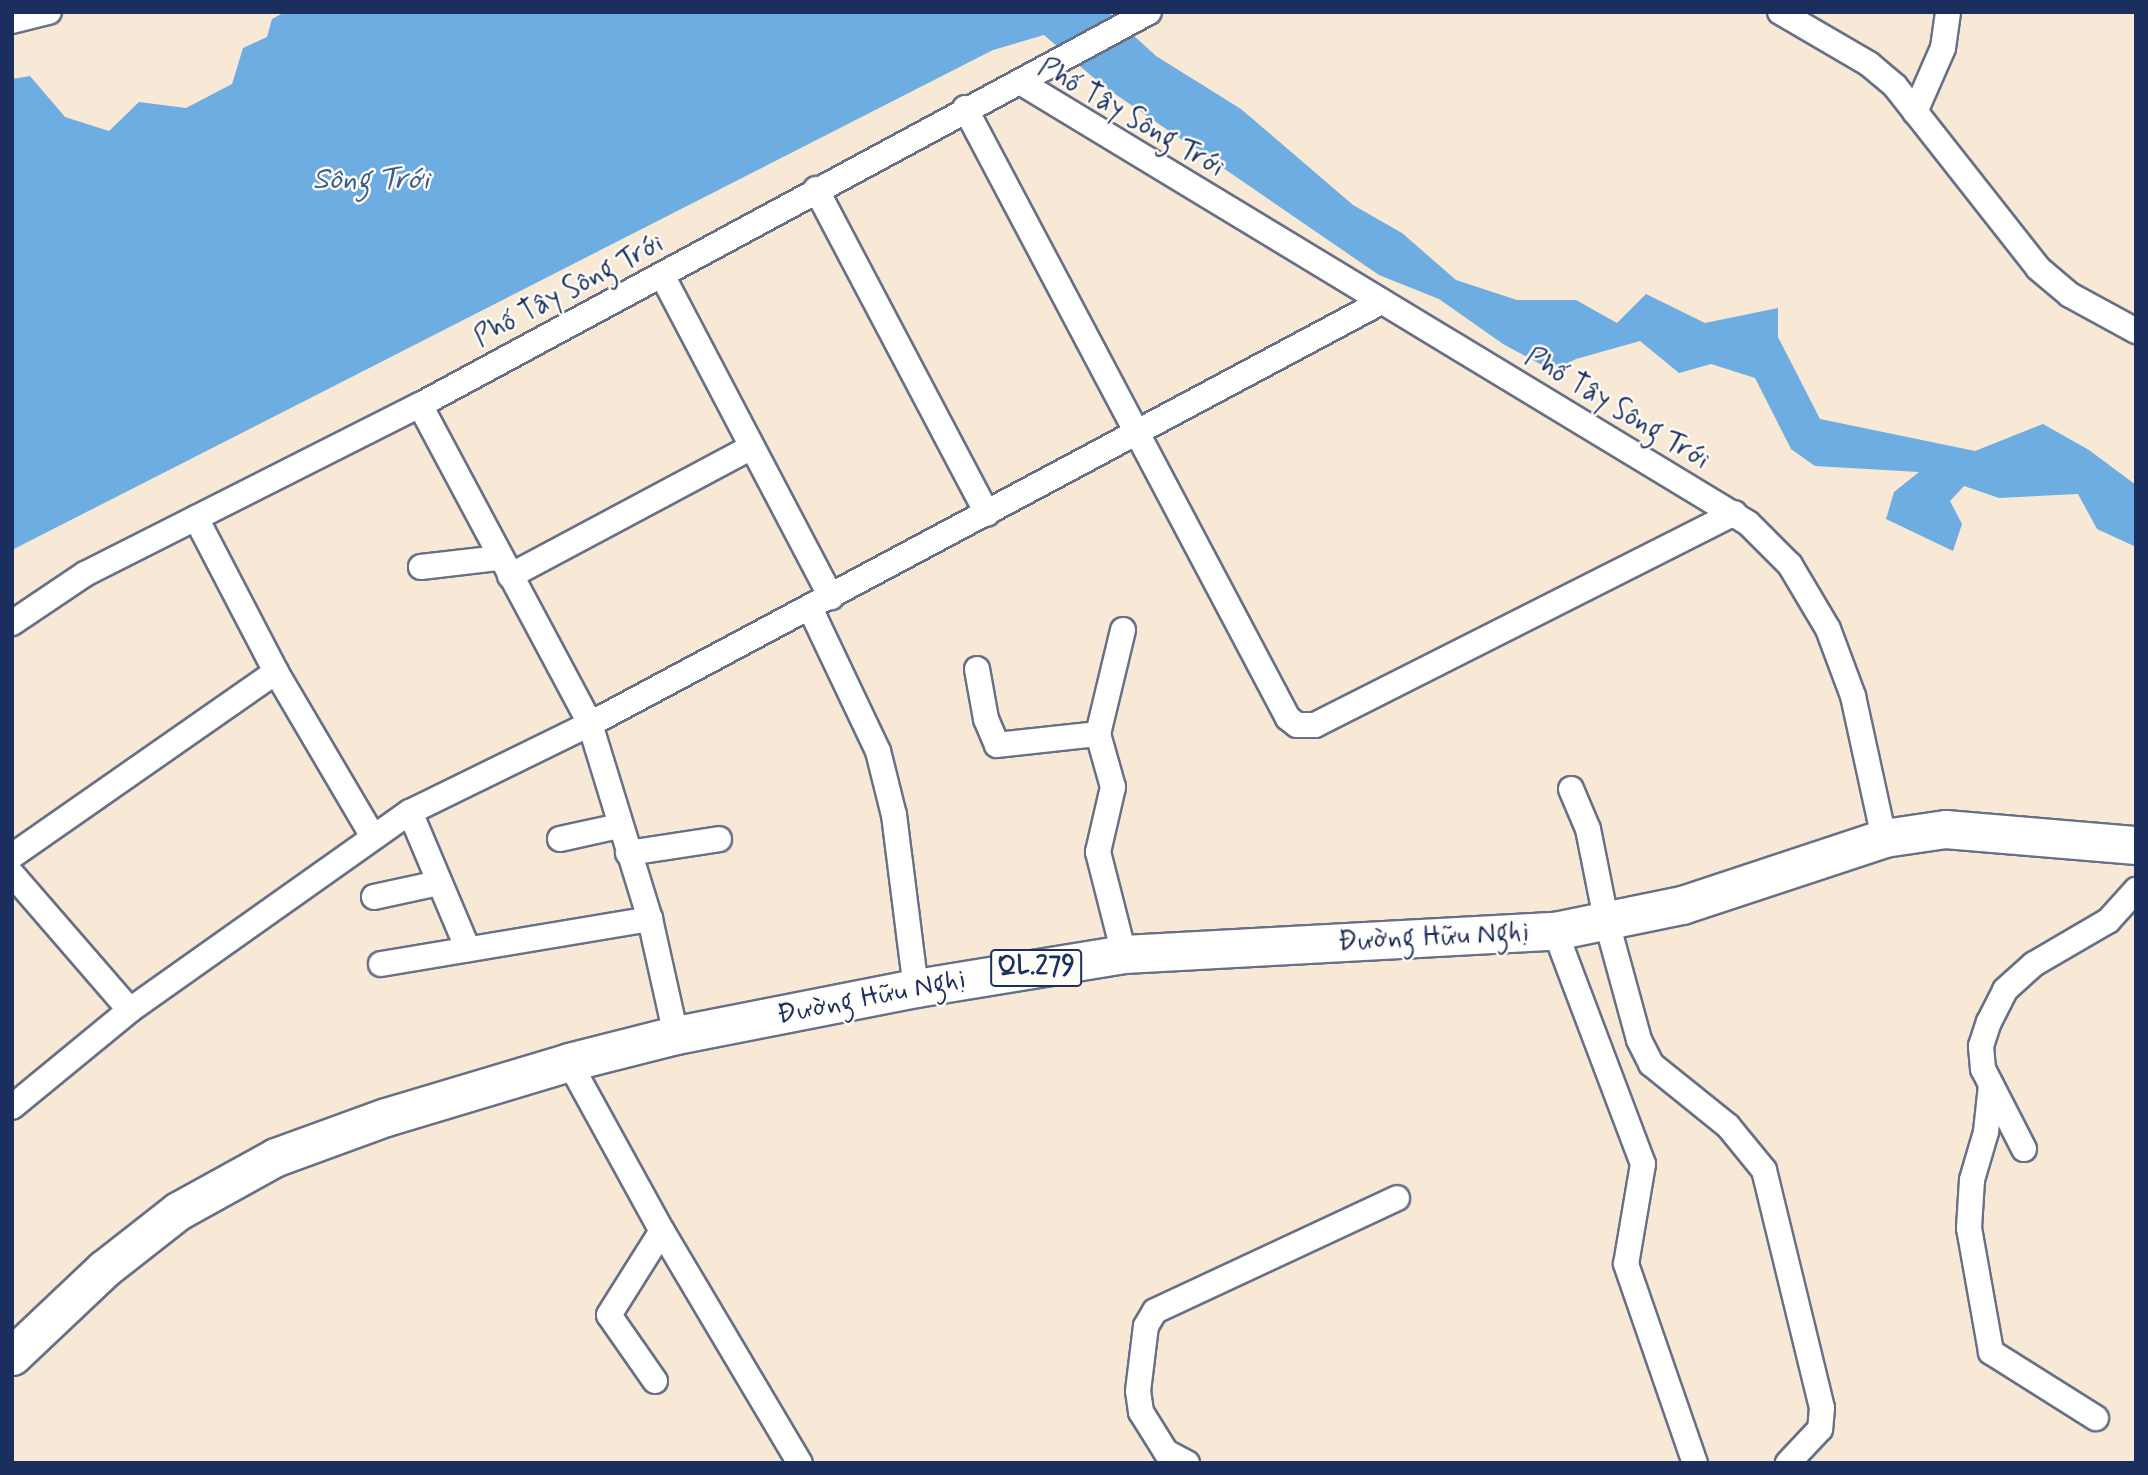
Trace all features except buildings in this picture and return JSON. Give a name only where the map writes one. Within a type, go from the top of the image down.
[{"type":"highway","name":"Đường Hữu Nghị","points":[[12,1356],[104,1269],[178,1211],[276,1157],[386,1117],[569,1062],[676,1035],[916,988],[1124,954],[1555,932],[1606,919],[1682,905],[1884,838],[1945,829],[2136,845]]},
{"type":"street","points":[[12,21],[49,12]]},
{"type":"street","points":[[1780,12],[1868,64],[1895,86],[2038,268],[2070,295],[2136,331]]},
{"type":"street","points":[[1915,112],[1943,48],[1948,12]]},
{"type":"street","points":[[1020,82],[1142,16]]},
{"type":"street","name":"Phố Tây Sông Trới","points":[[12,622],[85,574],[420,405],[662,275],[816,188],[965,108],[1020,82],[1735,513],[1790,565],[1828,629],[1853,696],[1884,838]]},
{"type":"street","points":[[965,108],[1288,718],[1305,727],[1735,513]]},
{"type":"street","points":[[816,188],[987,514]]},
{"type":"street","points":[[662,275],[752,447],[820,603],[878,751],[894,815],[916,988]]},
{"type":"street","points":[[12,1107],[130,1010],[372,835],[410,812],[590,724],[1138,435],[1381,302]]},
{"type":"street","points":[[420,405],[590,724],[619,826],[650,919],[676,1035]]},
{"type":"street","points":[[421,567],[505,567],[752,447]]},
{"type":"street","points":[[196,518],[276,672],[372,835]]},
{"type":"street","points":[[1123,630],[1098,734],[1113,788],[1099,842],[1099,865],[1124,954]]},
{"type":"street","points":[[977,669],[986,719],[997,745],[1098,734]]},
{"type":"street","points":[[12,856],[276,672]]},
{"type":"street","points":[[1571,789],[1588,829],[1606,919],[1639,1040],[1651,1065],[1728,1126],[1764,1170],[1822,1408],[1820,1429],[1788,1463]]},
{"type":"street","points":[[410,812],[468,949]]},
{"type":"street","points":[[560,838],[619,826]]},
{"type":"street","points":[[628,853],[719,839]]},
{"type":"street","points":[[12,874],[130,1010]]},
{"type":"street","points":[[374,897],[439,883]]},
{"type":"street","points":[[2024,1149],[1983,1069],[1981,1046],[2005,990],[2034,964],[2108,921],[2136,890]]},
{"type":"street","points":[[381,964],[650,919]]},
{"type":"street","points":[[1555,932],[1643,1164],[1626,1264],[1695,1463]]},
{"type":"street","points":[[569,1062],[662,1231],[800,1463]]},
{"type":"street","points":[[1991,1085],[1986,1132],[1972,1180],[1969,1228],[1991,1352],[2096,1418]]},
{"type":"street","points":[[1187,1463],[1166,1452],[1141,1412],[1138,1391],[1146,1326],[1155,1311],[1397,1198]]},
{"type":"street","points":[[655,1381],[609,1315],[662,1231]]},
{"type":"water","name":"Sông Trới","points":[[285,12],[1108,12],[1156,56],[1241,109],[1353,205],[1402,233],[1456,280],[1517,300],[1576,300],[1617,323],[1646,294],[1705,323],[1778,308],[1778,337],[1820,419],[1975,451],[2043,424],[2089,450],[2136,485],[2136,547],[2097,529],[2078,494],[1999,498],[1964,486],[1950,501],[1962,524],[1953,551],[1886,519],[1894,492],[1919,472],[1815,466],[1791,449],[1755,378],[1711,364],[1679,373],[1640,341],[1576,359],[1553,371],[1503,344],[1439,299],[1379,275],[1102,85],[1044,35],[993,50],[12,550],[12,79],[30,76],[65,117],[109,131],[139,102],[186,108],[232,84],[243,48],[267,37],[272,19]]}]
